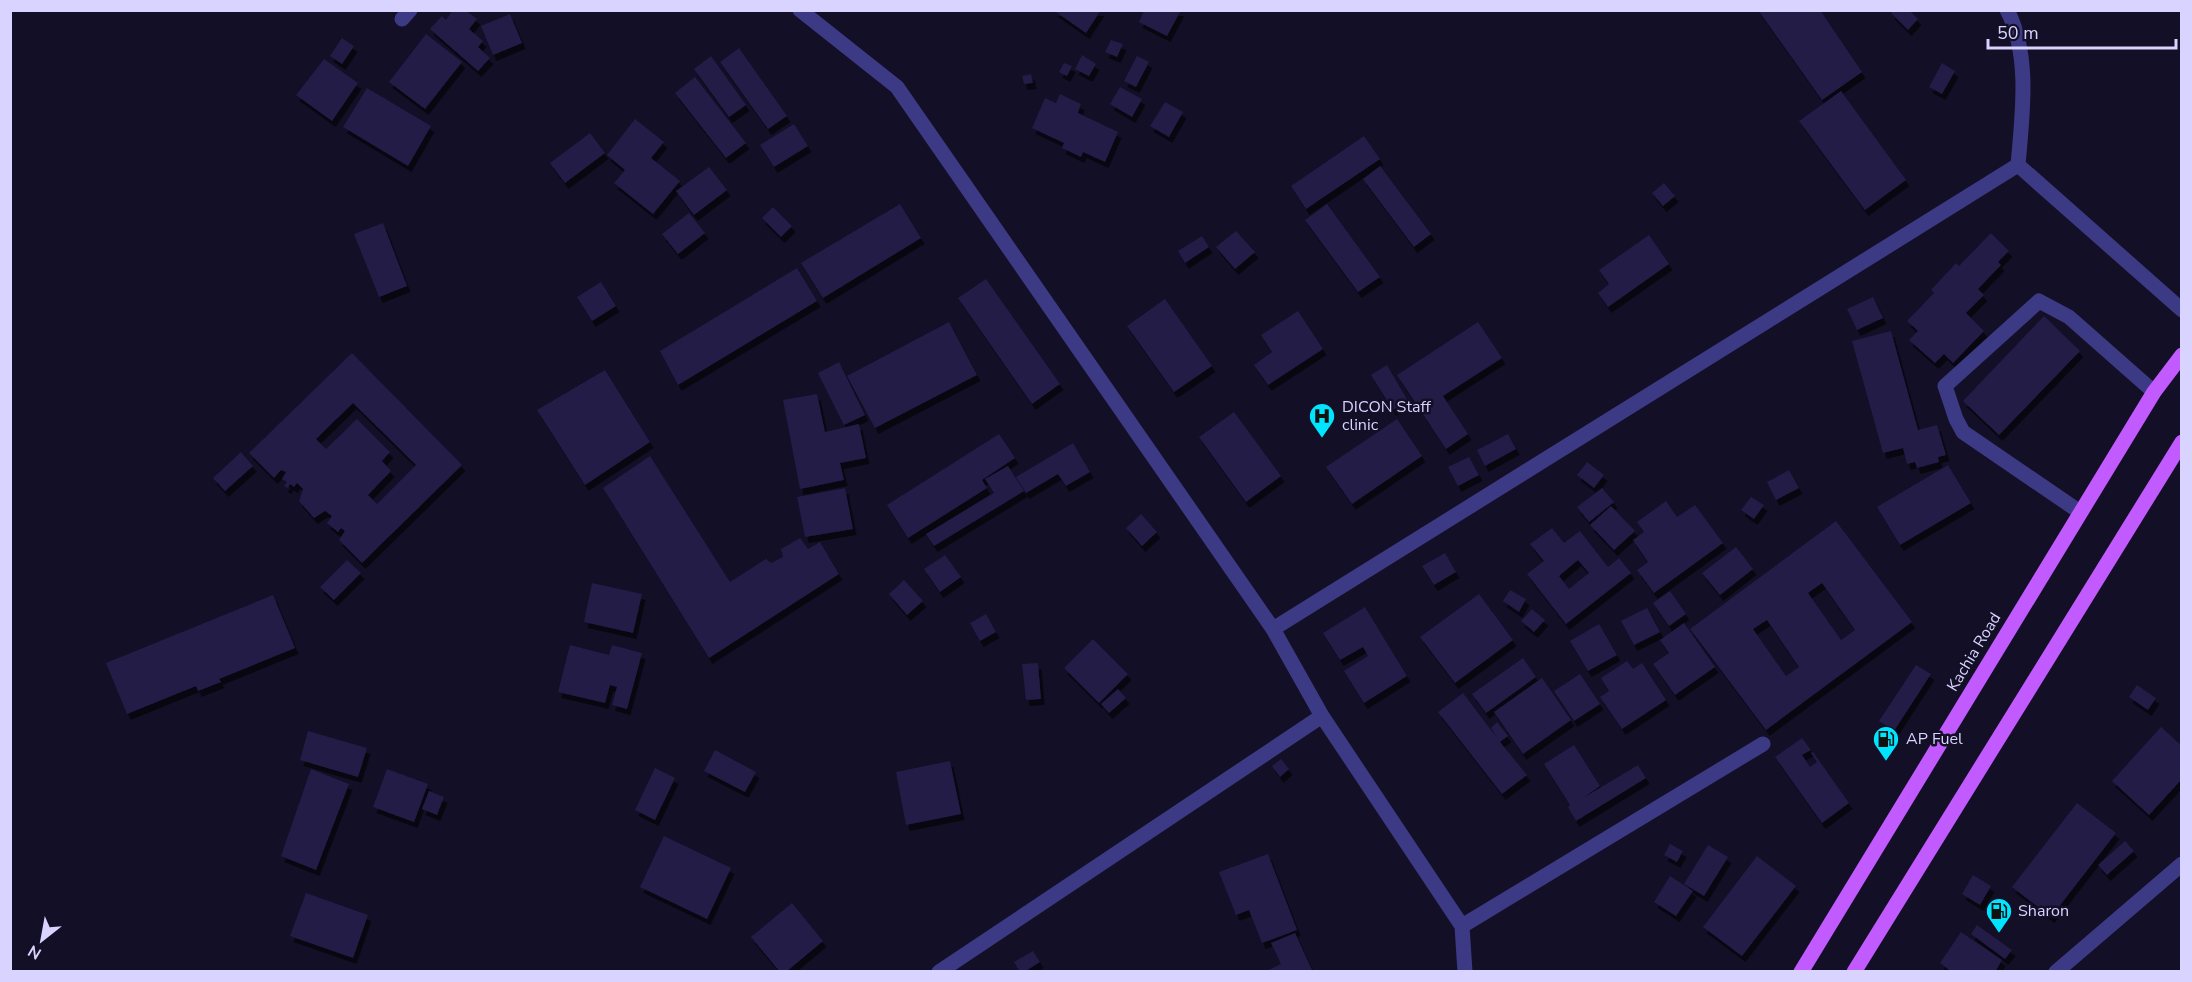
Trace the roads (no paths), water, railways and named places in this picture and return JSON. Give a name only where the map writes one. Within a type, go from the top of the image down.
[{"type":"main road","name":"Kachia Road","points":[[1801,972],[2080,512],[2154,392],[2181,355]]},
{"type":"main road","points":[[1854,972],[2181,442]]},
{"type":"street","points":[[800,10],[897,87],[1273,629],[1322,716],[1462,926],[1465,972]]},
{"type":"street","points":[[2007,10],[2015,25],[2024,89],[2018,165]]},
{"type":"street","points":[[1273,629],[2018,165]]},
{"type":"street","points":[[2018,165],[2181,310]]},
{"type":"street","points":[[2080,512],[1963,432],[1945,386],[2039,301],[2069,317],[2154,392]]},
{"type":"street","points":[[939,972],[1322,716]]},
{"type":"street","points":[[1462,926],[1763,744]]},
{"type":"street","points":[[2056,972],[2181,864]]},
{"type":"place","name":"DICON Staff clinic","points":[[1322,439]]},
{"type":"place","name":"AP Fuel","points":[[1886,762]]},
{"type":"place","name":"Sharon","points":[[1999,934]]}]
